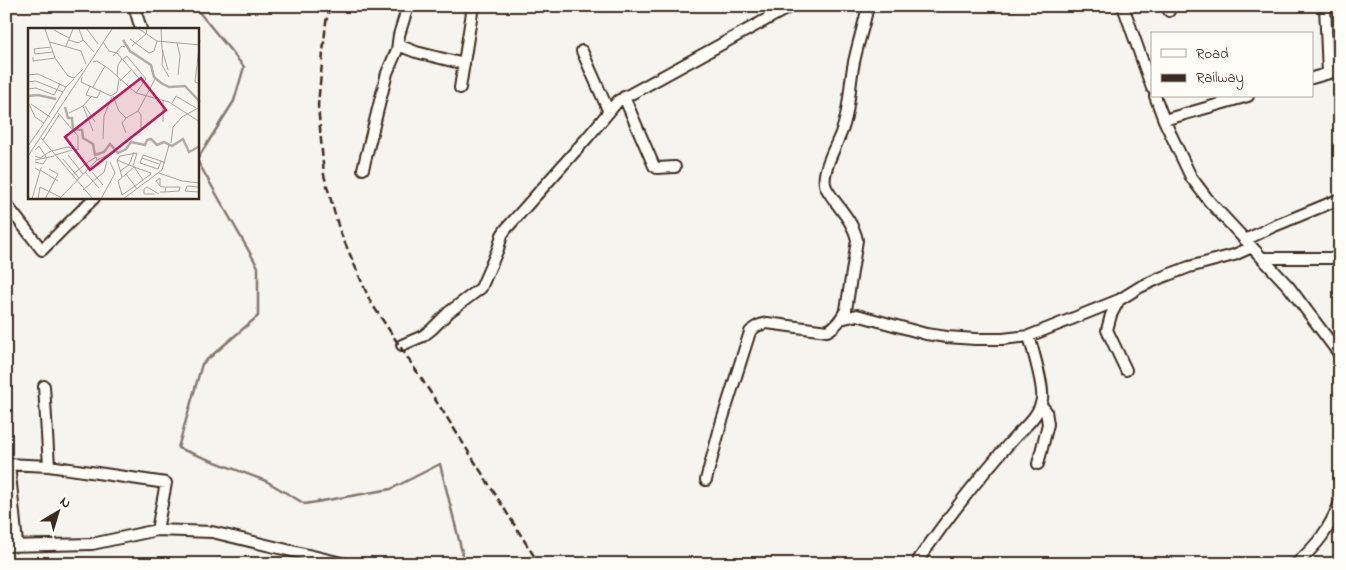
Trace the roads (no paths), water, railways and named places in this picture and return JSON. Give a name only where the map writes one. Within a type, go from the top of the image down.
[{"type":"street","points":[[134,6],[141,28]]},
{"type":"street","points":[[363,169],[387,73],[397,50],[399,35],[408,6]]},
{"type":"street","points":[[460,88],[473,6]]},
{"type":"street","points":[[402,345],[423,336],[448,312],[481,288],[506,229],[618,101],[791,6]]},
{"type":"street","points":[[706,480],[721,424],[750,332],[754,327],[767,323],[827,331],[832,329],[841,320],[847,304],[857,240],[847,218],[825,185],[825,178],[827,168],[846,122],[854,61],[868,6]]},
{"type":"street","points":[[1123,6],[1151,85]]},
{"type":"street","points":[[1325,6],[1328,73]]},
{"type":"street","points":[[398,45],[416,52],[464,64]]},
{"type":"street","points":[[582,51],[609,112]]},
{"type":"street","points":[[1314,77],[1340,70]]},
{"type":"street","points":[[624,98],[654,166],[657,168],[675,166]]},
{"type":"street","points":[[1156,98],[1191,177],[1209,201],[1289,287],[1340,355]]},
{"type":"street","points":[[1164,120],[1241,98]]},
{"type":"street","points":[[847,304],[857,315],[926,334],[974,339],[1003,339],[1029,336],[1119,300],[1140,286],[1160,278],[1189,267],[1234,255],[1272,227],[1340,198]]},
{"type":"street","points":[[6,204],[42,250],[93,199]]},
{"type":"street","points":[[1263,258],[1340,258]]},
{"type":"street","points":[[1119,300],[1111,315],[1107,330],[1126,370]]},
{"type":"street","points":[[841,320],[857,315]]},
{"type":"street","points":[[919,559],[980,476],[1032,419],[1041,405],[1043,396],[1029,336]]},
{"type":"street","points":[[44,386],[49,466]]},
{"type":"street","points":[[1038,464],[1048,424],[1046,411],[1041,405]]},
{"type":"street","points":[[18,544],[8,464],[49,466],[166,483],[157,530]]},
{"type":"street","points":[[1296,564],[1323,537],[1340,502]]},
{"type":"street","points":[[6,546],[18,544],[92,544],[157,530],[212,532],[346,564]]},
{"type":"waterway","points":[[194,6],[244,67],[234,101],[199,156]]},
{"type":"waterway","points":[[199,164],[258,267],[258,316],[202,364],[178,448],[266,481],[305,504],[391,489],[440,464],[465,564]]},
{"type":"railway","points":[[330,6],[326,22],[318,105],[324,175],[339,229],[370,301],[446,416],[539,564]]}]
